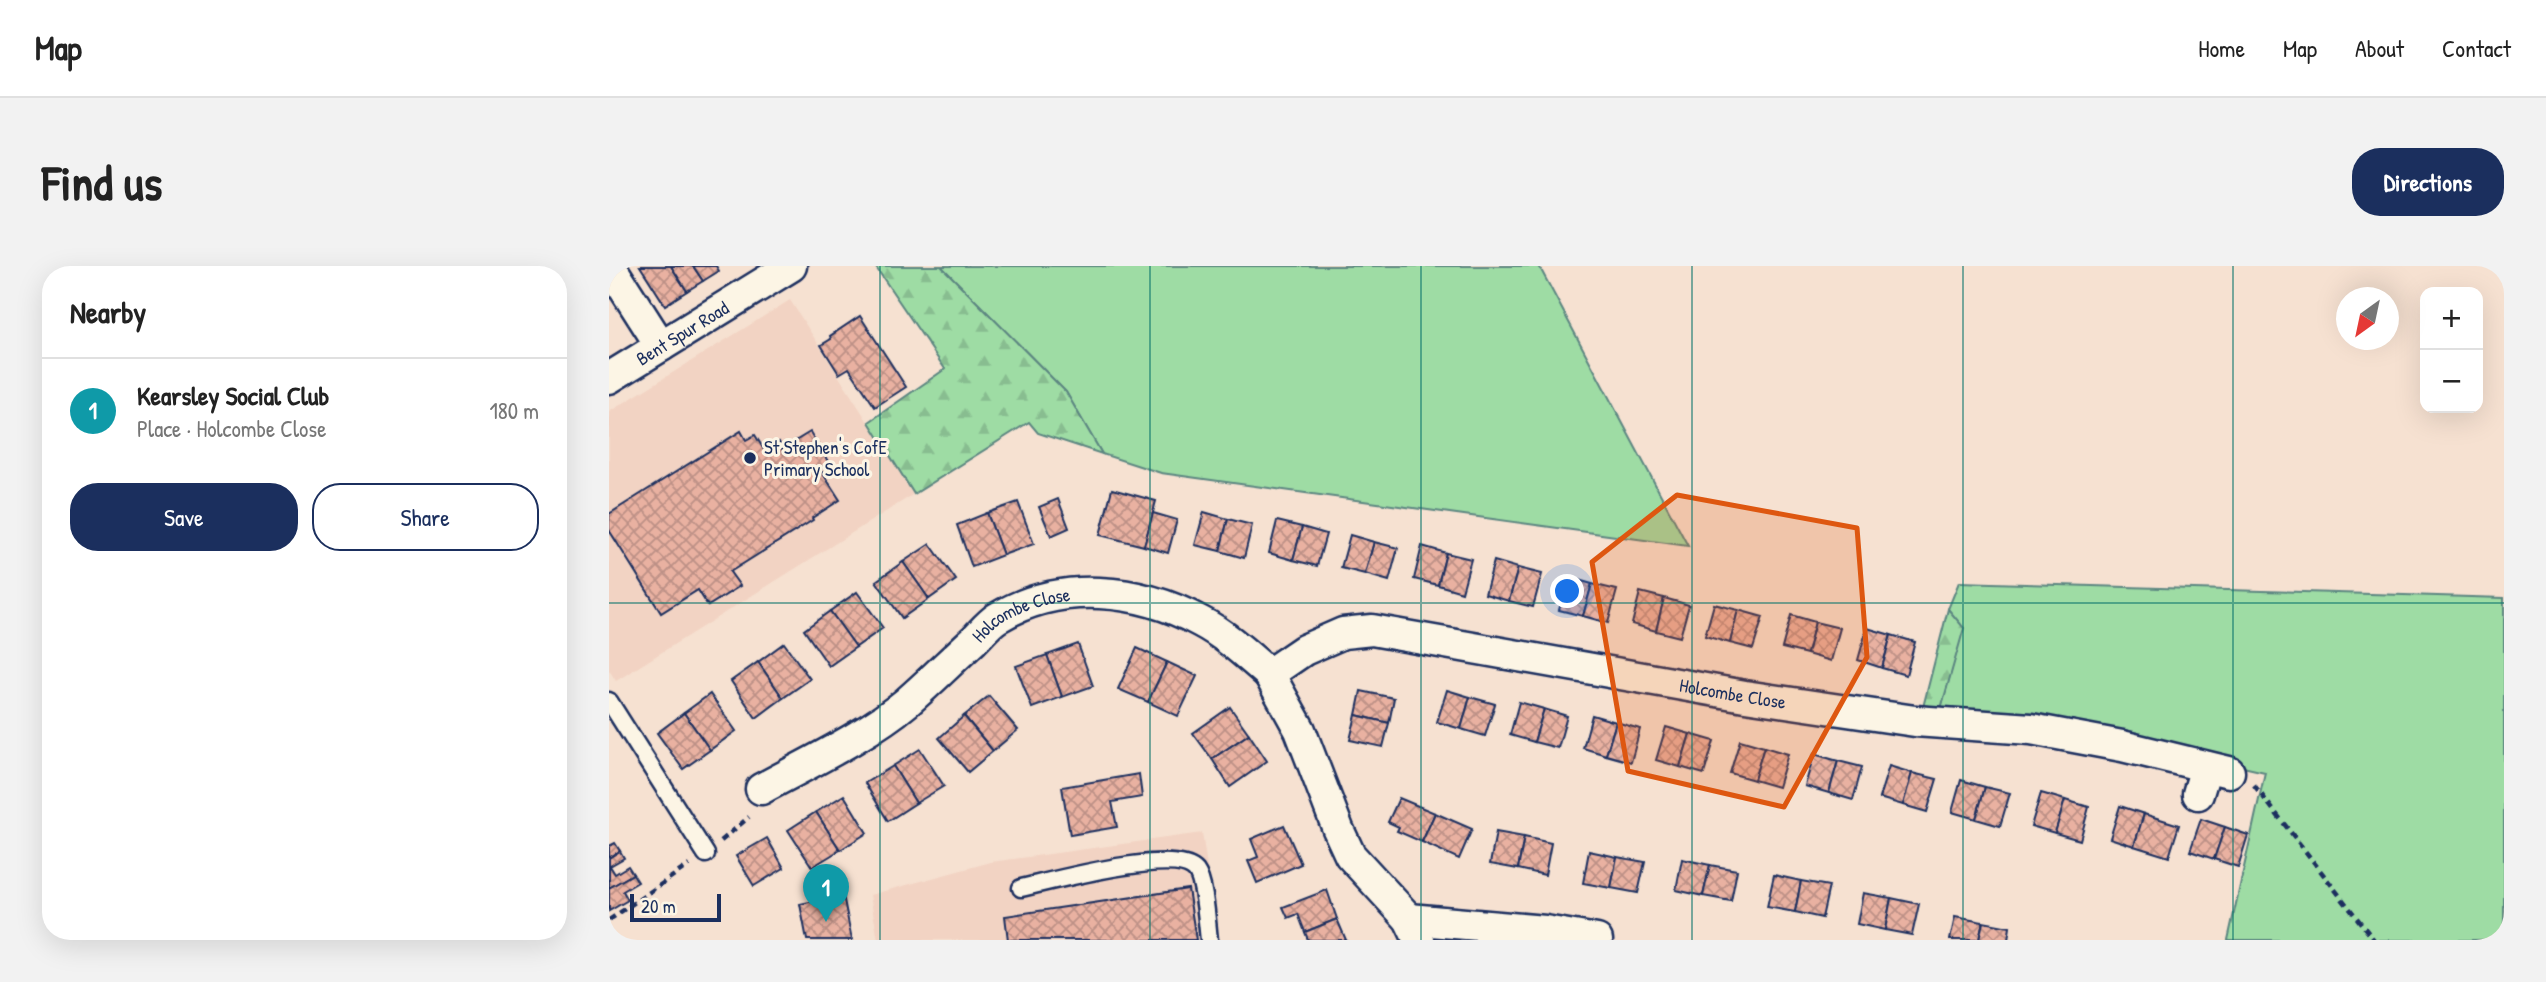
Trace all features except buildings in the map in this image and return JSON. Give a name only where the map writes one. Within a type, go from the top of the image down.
[{"type":"street","points":[[610,266],[661,346]]},
{"type":"street","name":"Bent Spur Road","points":[[609,378],[791,266]]},
{"type":"street","name":"Holcombe Close","points":[[761,789],[789,758],[892,713],[996,619],[1034,602],[1073,593],[1112,592],[1154,602],[1202,622],[1234,644],[1269,674],[1300,730],[1350,855],[1414,929]]},
{"type":"street","name":"Holcombe Close","points":[[1269,674],[1304,650],[1343,633],[1372,630],[1745,696],[1915,721],[2031,729],[2122,746],[2211,778]]},
{"type":"street","points":[[1414,929],[1504,935],[1545,931],[1597,940]]},
{"type":"lane","points":[[609,701],[706,854]]},
{"type":"lane","points":[[1021,888],[1142,863],[1173,861],[1188,864],[1197,872],[1201,884],[1209,940]]},
{"type":"path","points":[[2211,778],[2252,781],[2374,940]]},
{"type":"highlighted area","points":[[1677,495],[1857,528],[1867,657],[1784,807],[1628,771],[1592,562]]},
{"type":"shaded area","name":"St Stephen's CofE Primary School","points":[[790,300],[914,494],[616,681],[609,670],[609,412]]},
{"type":"shaded area","points":[[1202,833],[1218,940],[878,940],[870,895],[991,862]]},
{"type":"green space","points":[[875,266],[941,266],[1066,392],[1102,454],[1038,433],[1029,422],[914,494],[869,422],[945,369]]},
{"type":"green space","points":[[941,266],[1539,266],[1688,546],[1161,473],[1102,454],[1066,392]]},
{"type":"green space","points":[[1959,582],[2504,598],[2504,940],[2228,940],[2265,772],[2039,721],[1940,712],[1963,628],[1948,609]]},
{"type":"green space","points":[[1948,609],[1964,628],[1940,712],[1922,711]]},
{"type":"place","name":"St Stephen's CofE Primary School","points":[[750,458]]},
{"type":"place","name":"Kearsley Social Club","points":[[826,922]]}]
